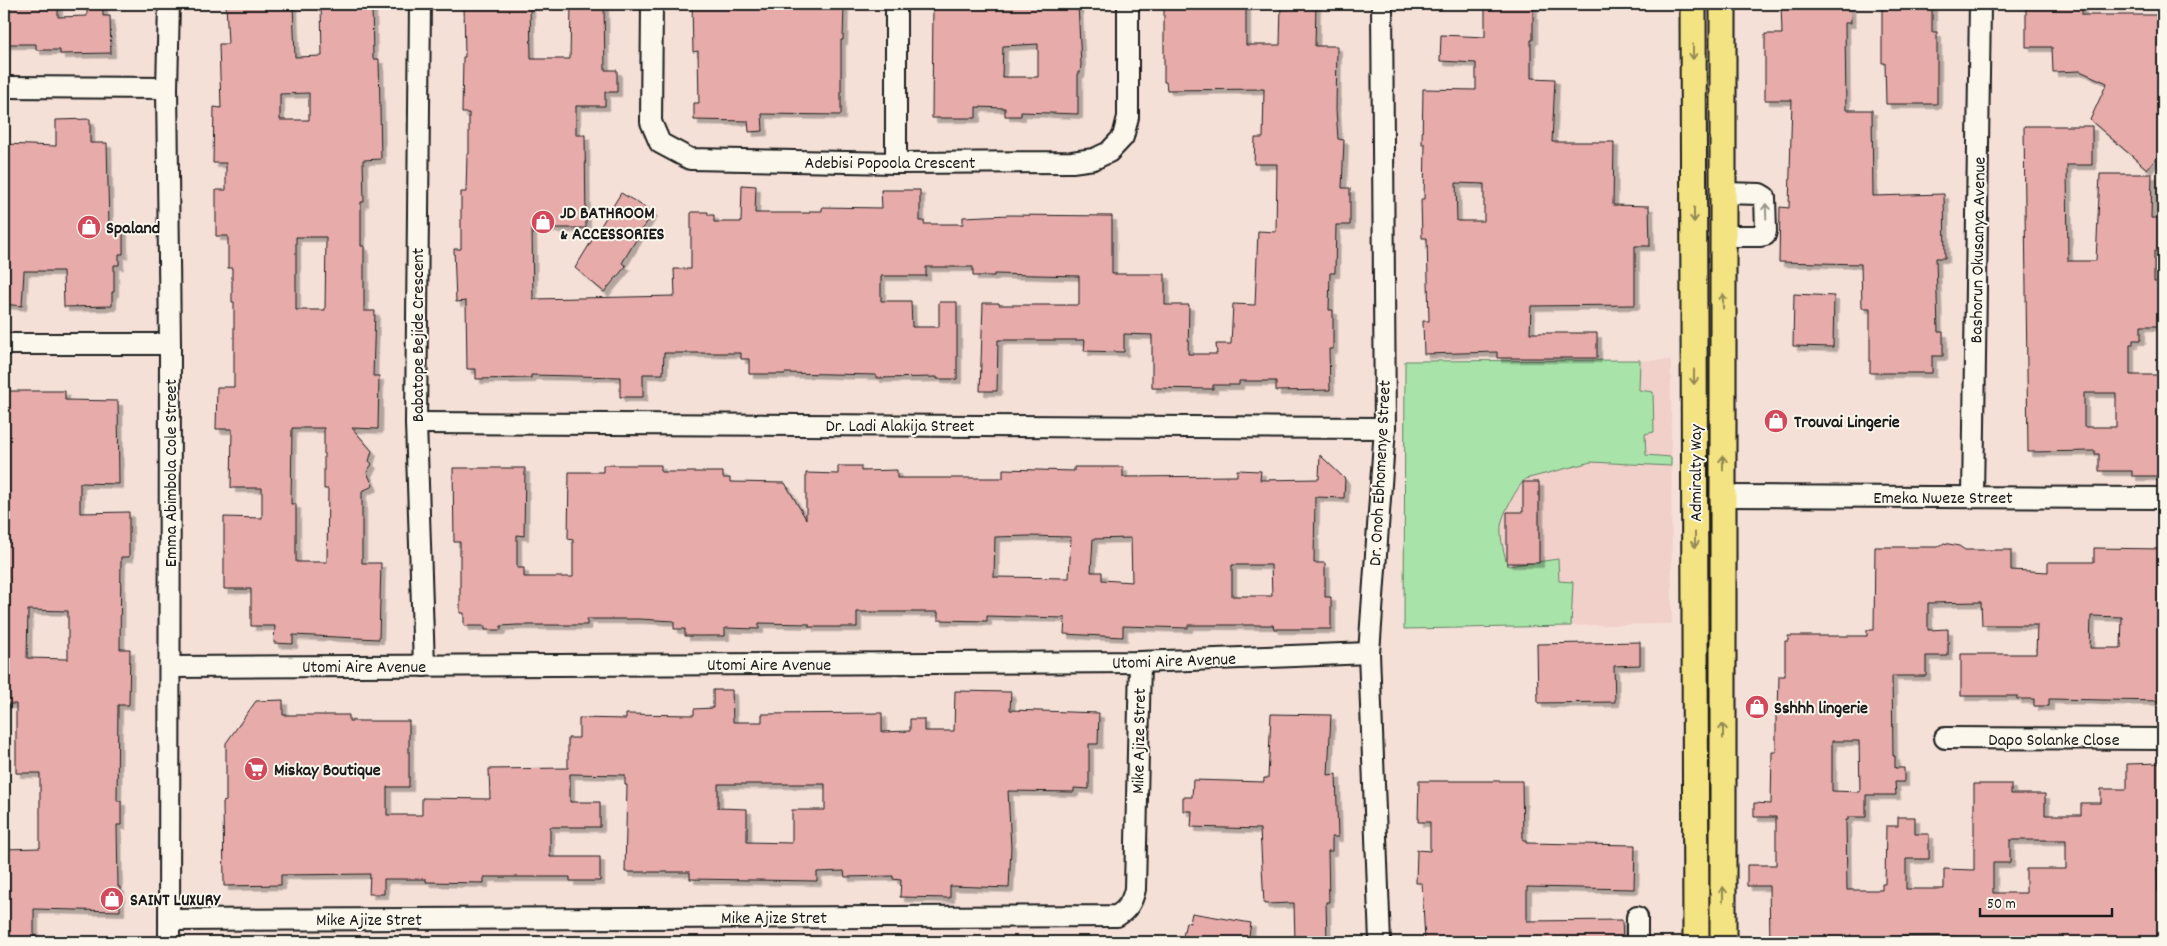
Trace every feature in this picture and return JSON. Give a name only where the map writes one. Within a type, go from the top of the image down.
[{"type":"main road","name":"Admiralty Way","points":[[1693,4],[1696,942]]},
{"type":"main road","name":"Admiralty Way","points":[[1723,4],[1723,942]]},
{"type":"street","name":"Emma Abimbola Cole Street","points":[[169,4],[167,88],[170,344],[170,942]]},
{"type":"street","name":"Babatope Bejide Crescent","points":[[420,4],[416,423],[424,666]]},
{"type":"street","name":"Adebisi Popoola Crescent","points":[[652,4],[651,122],[660,143],[690,160],[896,163],[1072,162],[1094,159],[1109,152],[1123,137],[1128,117],[1128,4]]},
{"type":"street","points":[[896,4],[896,163]]},
{"type":"street","name":"Dr. Onoh Ebhomenye Street","points":[[1380,942],[1369,653],[1385,428],[1382,4]]},
{"type":"street","name":"Bashorun Okusanya Avenue","points":[[1973,497],[1980,4]]},
{"type":"street","points":[[4,87],[167,88]]},
{"type":"street","points":[[1723,193],[1760,194],[1765,197],[1766,231],[1764,235],[1760,236],[1723,236]]},
{"type":"street","points":[[4,344],[170,344]]},
{"type":"street","name":"Dr. Ladi Alakija Street","points":[[416,423],[1385,428]]},
{"type":"street","name":"Emeka Nweze Street","points":[[1723,496],[2163,498]]},
{"type":"street","name":"Utomi Aire Avenue","points":[[170,667],[1140,662],[1369,653]]},
{"type":"street","name":"Mike Ajize Stret","points":[[170,920],[1116,916],[1126,910],[1132,900],[1135,889],[1140,662]]},
{"type":"street","name":"Dapo Solanke Close","points":[[1945,738],[2163,739]]},
{"type":"street","points":[[1637,917],[1637,942]]},
{"type":"shaded area","points":[[1671,360],[1672,624],[1404,629],[1533,363]]},
{"type":"green space","points":[[1640,360],[1639,390],[1653,392],[1654,432],[1645,434],[1646,455],[1671,457],[1671,466],[1591,462],[1525,479],[1510,501],[1502,521],[1502,541],[1508,566],[1558,559],[1559,581],[1573,582],[1571,626],[1404,629],[1405,361]]},
{"type":"building","points":[[4,4],[58,4],[58,17],[87,16],[87,4],[103,4],[103,16],[110,16],[111,53],[60,54],[60,50],[36,50],[36,44],[4,44]]},
{"type":"building","points":[[226,4],[293,4],[295,57],[322,56],[321,4],[372,4],[373,59],[379,59],[381,159],[363,160],[364,202],[361,202],[361,246],[364,246],[364,311],[375,311],[373,376],[379,376],[378,429],[352,428],[372,451],[369,461],[372,464],[367,472],[373,486],[362,491],[362,563],[381,563],[379,639],[293,635],[293,644],[274,643],[275,626],[251,626],[251,589],[224,589],[224,517],[262,518],[262,488],[231,488],[232,429],[216,429],[217,387],[234,387],[232,268],[228,268],[228,236],[216,236],[216,190],[226,190],[226,163],[213,163],[214,107],[221,108],[219,44],[228,44]],"holes":[[[309,93],[309,120],[280,120],[280,94]],[[296,237],[326,237],[325,310],[296,310]],[[292,428],[324,428],[324,489],[328,489],[327,562],[296,562],[296,504],[291,504]]]},
{"type":"building","points":[[464,4],[530,4],[531,59],[570,59],[571,4],[604,4],[605,70],[617,70],[617,92],[605,92],[605,106],[576,106],[576,135],[585,135],[586,228],[532,228],[533,299],[675,296],[674,269],[691,269],[691,212],[708,212],[708,215],[714,215],[714,222],[741,222],[742,185],[756,186],[755,213],[810,213],[810,211],[822,211],[822,207],[882,208],[881,190],[920,190],[920,221],[924,221],[924,224],[963,224],[963,217],[1009,215],[1112,216],[1112,274],[1165,274],[1165,305],[1189,305],[1188,354],[1217,354],[1216,344],[1231,344],[1233,304],[1255,305],[1258,231],[1276,232],[1277,164],[1254,164],[1255,138],[1263,138],[1264,89],[1167,90],[1166,82],[1164,82],[1164,4],[1246,4],[1246,45],[1280,45],[1281,4],[1316,4],[1315,46],[1337,46],[1336,109],[1338,139],[1344,140],[1342,188],[1350,188],[1350,225],[1336,225],[1335,273],[1330,273],[1329,310],[1333,310],[1333,349],[1329,349],[1330,390],[1276,391],[1276,381],[1239,381],[1239,385],[1213,385],[1213,389],[1152,388],[1152,335],[1124,334],[1124,352],[1084,351],[1085,340],[998,340],[997,391],[980,391],[983,303],[999,303],[999,305],[1079,305],[1079,276],[994,274],[994,276],[973,276],[973,267],[926,267],[926,276],[881,276],[881,301],[911,301],[912,327],[939,327],[939,302],[957,302],[957,379],[937,379],[937,377],[876,378],[876,375],[749,374],[749,359],[741,359],[741,353],[664,353],[663,374],[643,374],[643,397],[620,397],[620,377],[531,375],[531,378],[476,379],[476,369],[467,369],[466,301],[456,302],[454,249],[461,249],[461,192],[466,192],[467,154],[469,154],[469,113],[462,113],[463,57],[465,57]]},
{"type":"building","points":[[692,4],[844,4],[843,40],[841,40],[841,115],[762,114],[763,131],[749,132],[748,121],[694,120],[694,103],[699,103],[698,51],[693,52]]},
{"type":"building","points":[[933,4],[1078,4],[1081,65],[1080,73],[1078,73],[1078,114],[1021,112],[1021,116],[1005,116],[1005,108],[976,107],[976,118],[932,118]],"holes":[[[1038,44],[1038,77],[1002,77],[1003,46]]]},
{"type":"building","points":[[1485,4],[1533,4],[1531,78],[1555,79],[1552,142],[1614,142],[1613,205],[1649,206],[1650,246],[1635,246],[1635,305],[1531,306],[1530,333],[1597,333],[1597,358],[1497,358],[1497,352],[1424,354],[1423,321],[1429,321],[1427,238],[1422,238],[1421,199],[1424,199],[1425,144],[1422,144],[1423,89],[1476,90],[1476,63],[1440,61],[1441,35],[1485,37]],"holes":[[[1456,183],[1484,184],[1484,221],[1457,221]]]},
{"type":"building","points":[[1781,4],[1850,4],[1851,23],[1845,23],[1846,110],[1872,110],[1873,196],[1944,194],[1945,258],[1936,258],[1938,332],[1943,332],[1943,356],[1932,356],[1932,373],[1870,373],[1870,308],[1862,308],[1861,264],[1779,262],[1780,207],[1789,208],[1792,100],[1765,100],[1765,34],[1782,34]]},
{"type":"building","points":[[1882,4],[1932,4],[1932,32],[1937,32],[1937,104],[1886,104],[1885,63],[1882,63]]},
{"type":"building","points":[[2026,4],[2082,4],[2082,15],[2163,15],[2163,151],[2147,169],[2090,120],[2107,83],[2080,71],[2053,72],[2052,47],[2026,47]]},
{"type":"building","points":[[90,119],[90,143],[107,143],[109,226],[123,226],[123,254],[119,254],[119,265],[114,265],[112,306],[64,307],[63,271],[24,271],[22,306],[4,304],[4,144],[56,146],[56,120]]},
{"type":"building","points":[[2024,126],[2092,126],[2092,165],[2067,165],[2068,261],[2096,261],[2100,174],[2152,174],[2151,218],[2163,218],[2163,251],[2154,251],[2154,282],[2163,282],[2163,326],[2141,326],[2141,340],[2133,340],[2133,344],[2130,344],[2130,375],[2163,375],[2162,476],[2132,476],[2132,471],[2099,471],[2099,454],[2095,454],[2095,451],[2028,452]],"holes":[[[2084,393],[2116,393],[2116,427],[2084,427]]]},
{"type":"building","points":[[621,193],[653,212],[622,263],[626,266],[604,292],[575,268]]},
{"type":"building","points":[[1794,294],[1834,296],[1833,347],[1793,346]]},
{"type":"building","points":[[4,391],[65,391],[65,400],[118,401],[119,484],[80,483],[80,513],[129,512],[129,557],[121,557],[120,649],[130,649],[129,705],[118,705],[117,801],[121,801],[121,825],[117,825],[120,911],[34,909],[34,942],[4,942],[4,918],[6,918],[4,849],[40,848],[40,773],[16,773],[16,704],[4,704],[7,567],[4,567]],"holes":[[[28,610],[68,611],[68,659],[27,658]]]},
{"type":"building","points":[[1320,455],[1345,479],[1344,498],[1315,497],[1314,563],[1325,563],[1325,597],[1331,597],[1331,629],[1274,629],[1273,625],[1188,625],[1188,628],[1123,626],[1123,637],[1064,634],[1065,618],[987,616],[987,621],[938,620],[938,612],[857,612],[857,627],[809,627],[809,624],[759,623],[759,629],[725,628],[725,636],[685,636],[685,629],[674,629],[674,621],[639,619],[587,619],[587,625],[517,625],[501,626],[501,630],[485,630],[485,626],[464,626],[464,613],[460,613],[460,542],[454,542],[453,468],[525,468],[524,536],[517,535],[517,568],[524,568],[524,577],[573,577],[573,540],[568,539],[569,472],[603,472],[603,465],[661,465],[661,472],[723,472],[723,478],[730,478],[730,482],[785,483],[806,519],[806,473],[838,474],[838,466],[861,466],[861,471],[897,470],[897,478],[1003,478],[1003,469],[1074,471],[1074,467],[1123,467],[1123,477],[1237,476],[1237,470],[1261,471],[1260,480],[1319,479]],"holes":[[[995,537],[1071,537],[1069,578],[994,577]],[[1131,538],[1132,582],[1102,580],[1102,572],[1091,572],[1093,539]],[[1232,565],[1271,565],[1272,596],[1232,596]]]},
{"type":"building","points":[[1523,482],[1539,482],[1539,563],[1507,563],[1507,512],[1523,512]]},
{"type":"building","points":[[1944,543],[1959,546],[1965,550],[2011,550],[2011,570],[2048,572],[2048,562],[2094,562],[2094,548],[2163,549],[2161,630],[2163,630],[2163,701],[2049,699],[2049,706],[2034,706],[2034,699],[2017,699],[2017,696],[1961,696],[1961,654],[2036,654],[2037,625],[1982,625],[1981,602],[1928,603],[1928,630],[1948,629],[1948,656],[1926,656],[1926,676],[1892,676],[1893,756],[1895,756],[1895,768],[1904,768],[1904,782],[1895,782],[1896,795],[1866,795],[1866,817],[1848,817],[1848,820],[1846,820],[1847,890],[1882,890],[1882,884],[1885,884],[1886,826],[1898,826],[1898,817],[1915,817],[1915,834],[1929,834],[1929,859],[1906,859],[1906,889],[1944,889],[1944,869],[1974,870],[1974,784],[2011,784],[2011,794],[2045,794],[2045,815],[2081,815],[2081,803],[2101,803],[2101,789],[2127,789],[2127,764],[2163,763],[2163,861],[2157,861],[2158,892],[2161,892],[2161,942],[2135,941],[2135,938],[2088,939],[2088,941],[2015,940],[2015,938],[1947,936],[1848,937],[1848,942],[1770,942],[1769,886],[1747,886],[1747,865],[1776,865],[1776,817],[1754,817],[1754,803],[1771,804],[1772,752],[1776,752],[1779,676],[1785,676],[1785,641],[1788,641],[1788,636],[1867,636],[1867,630],[1874,630],[1875,547],[1938,547]],"holes":[[[2091,616],[2122,617],[2121,648],[2090,648]],[[1832,741],[1859,741],[1860,792],[1832,791]],[[2010,840],[2066,840],[2066,869],[2026,869],[2026,893],[1993,893],[1993,863],[2010,863]]]},
{"type":"building","points":[[1640,642],[1640,665],[1614,666],[1615,702],[1538,703],[1537,644]]},
{"type":"building","points":[[713,690],[732,690],[733,722],[762,722],[762,714],[882,713],[882,732],[910,731],[910,719],[924,719],[924,731],[954,731],[955,691],[1011,692],[1010,710],[1099,713],[1098,744],[1089,744],[1089,789],[1074,788],[1074,792],[1008,791],[1011,848],[1009,888],[950,886],[950,898],[900,897],[901,880],[893,879],[893,876],[845,877],[844,871],[817,872],[817,881],[690,879],[690,872],[625,872],[627,785],[625,785],[625,775],[570,774],[570,802],[600,802],[600,827],[550,827],[550,857],[600,857],[600,881],[570,881],[570,877],[484,877],[484,883],[426,882],[426,879],[384,879],[384,894],[369,894],[370,874],[281,875],[281,885],[224,886],[223,802],[226,801],[226,743],[256,701],[283,700],[283,715],[349,715],[349,721],[409,721],[409,787],[387,787],[387,815],[422,815],[422,798],[490,799],[489,769],[568,768],[568,738],[579,738],[579,718],[626,719],[626,714],[694,715],[694,709],[713,708]],"holes":[[[718,784],[825,784],[825,810],[792,810],[792,843],[747,842],[747,809],[718,808]]]},
{"type":"building","points":[[1271,714],[1331,715],[1328,775],[1336,774],[1338,837],[1332,837],[1332,851],[1328,851],[1329,902],[1326,902],[1327,942],[1295,942],[1294,903],[1264,904],[1260,829],[1191,827],[1192,811],[1183,811],[1183,797],[1192,797],[1193,780],[1264,782],[1264,778],[1268,778]]},
{"type":"building","points":[[1419,781],[1522,781],[1523,840],[1526,840],[1526,843],[1635,845],[1634,889],[1527,887],[1527,921],[1622,920],[1623,942],[1425,942],[1422,883],[1416,883],[1417,850],[1430,851],[1430,822],[1418,822]]},
{"type":"building","points":[[1192,913],[1251,923],[1248,942],[1182,942],[1186,922],[1190,923]]},
{"type":"place","name":"JD BATHROOM & ACCESSORIES","points":[[543,222]]},
{"type":"place","name":"Spaland","points":[[89,227]]},
{"type":"place","name":"Trouvai Lingerie","points":[[1776,421]]},
{"type":"place","name":"Sshhh lingerie","points":[[1757,707]]},
{"type":"place","name":"Miskay Boutique","points":[[256,769]]},
{"type":"place","name":"SAINT LUXURY","points":[[112,899]]}]
